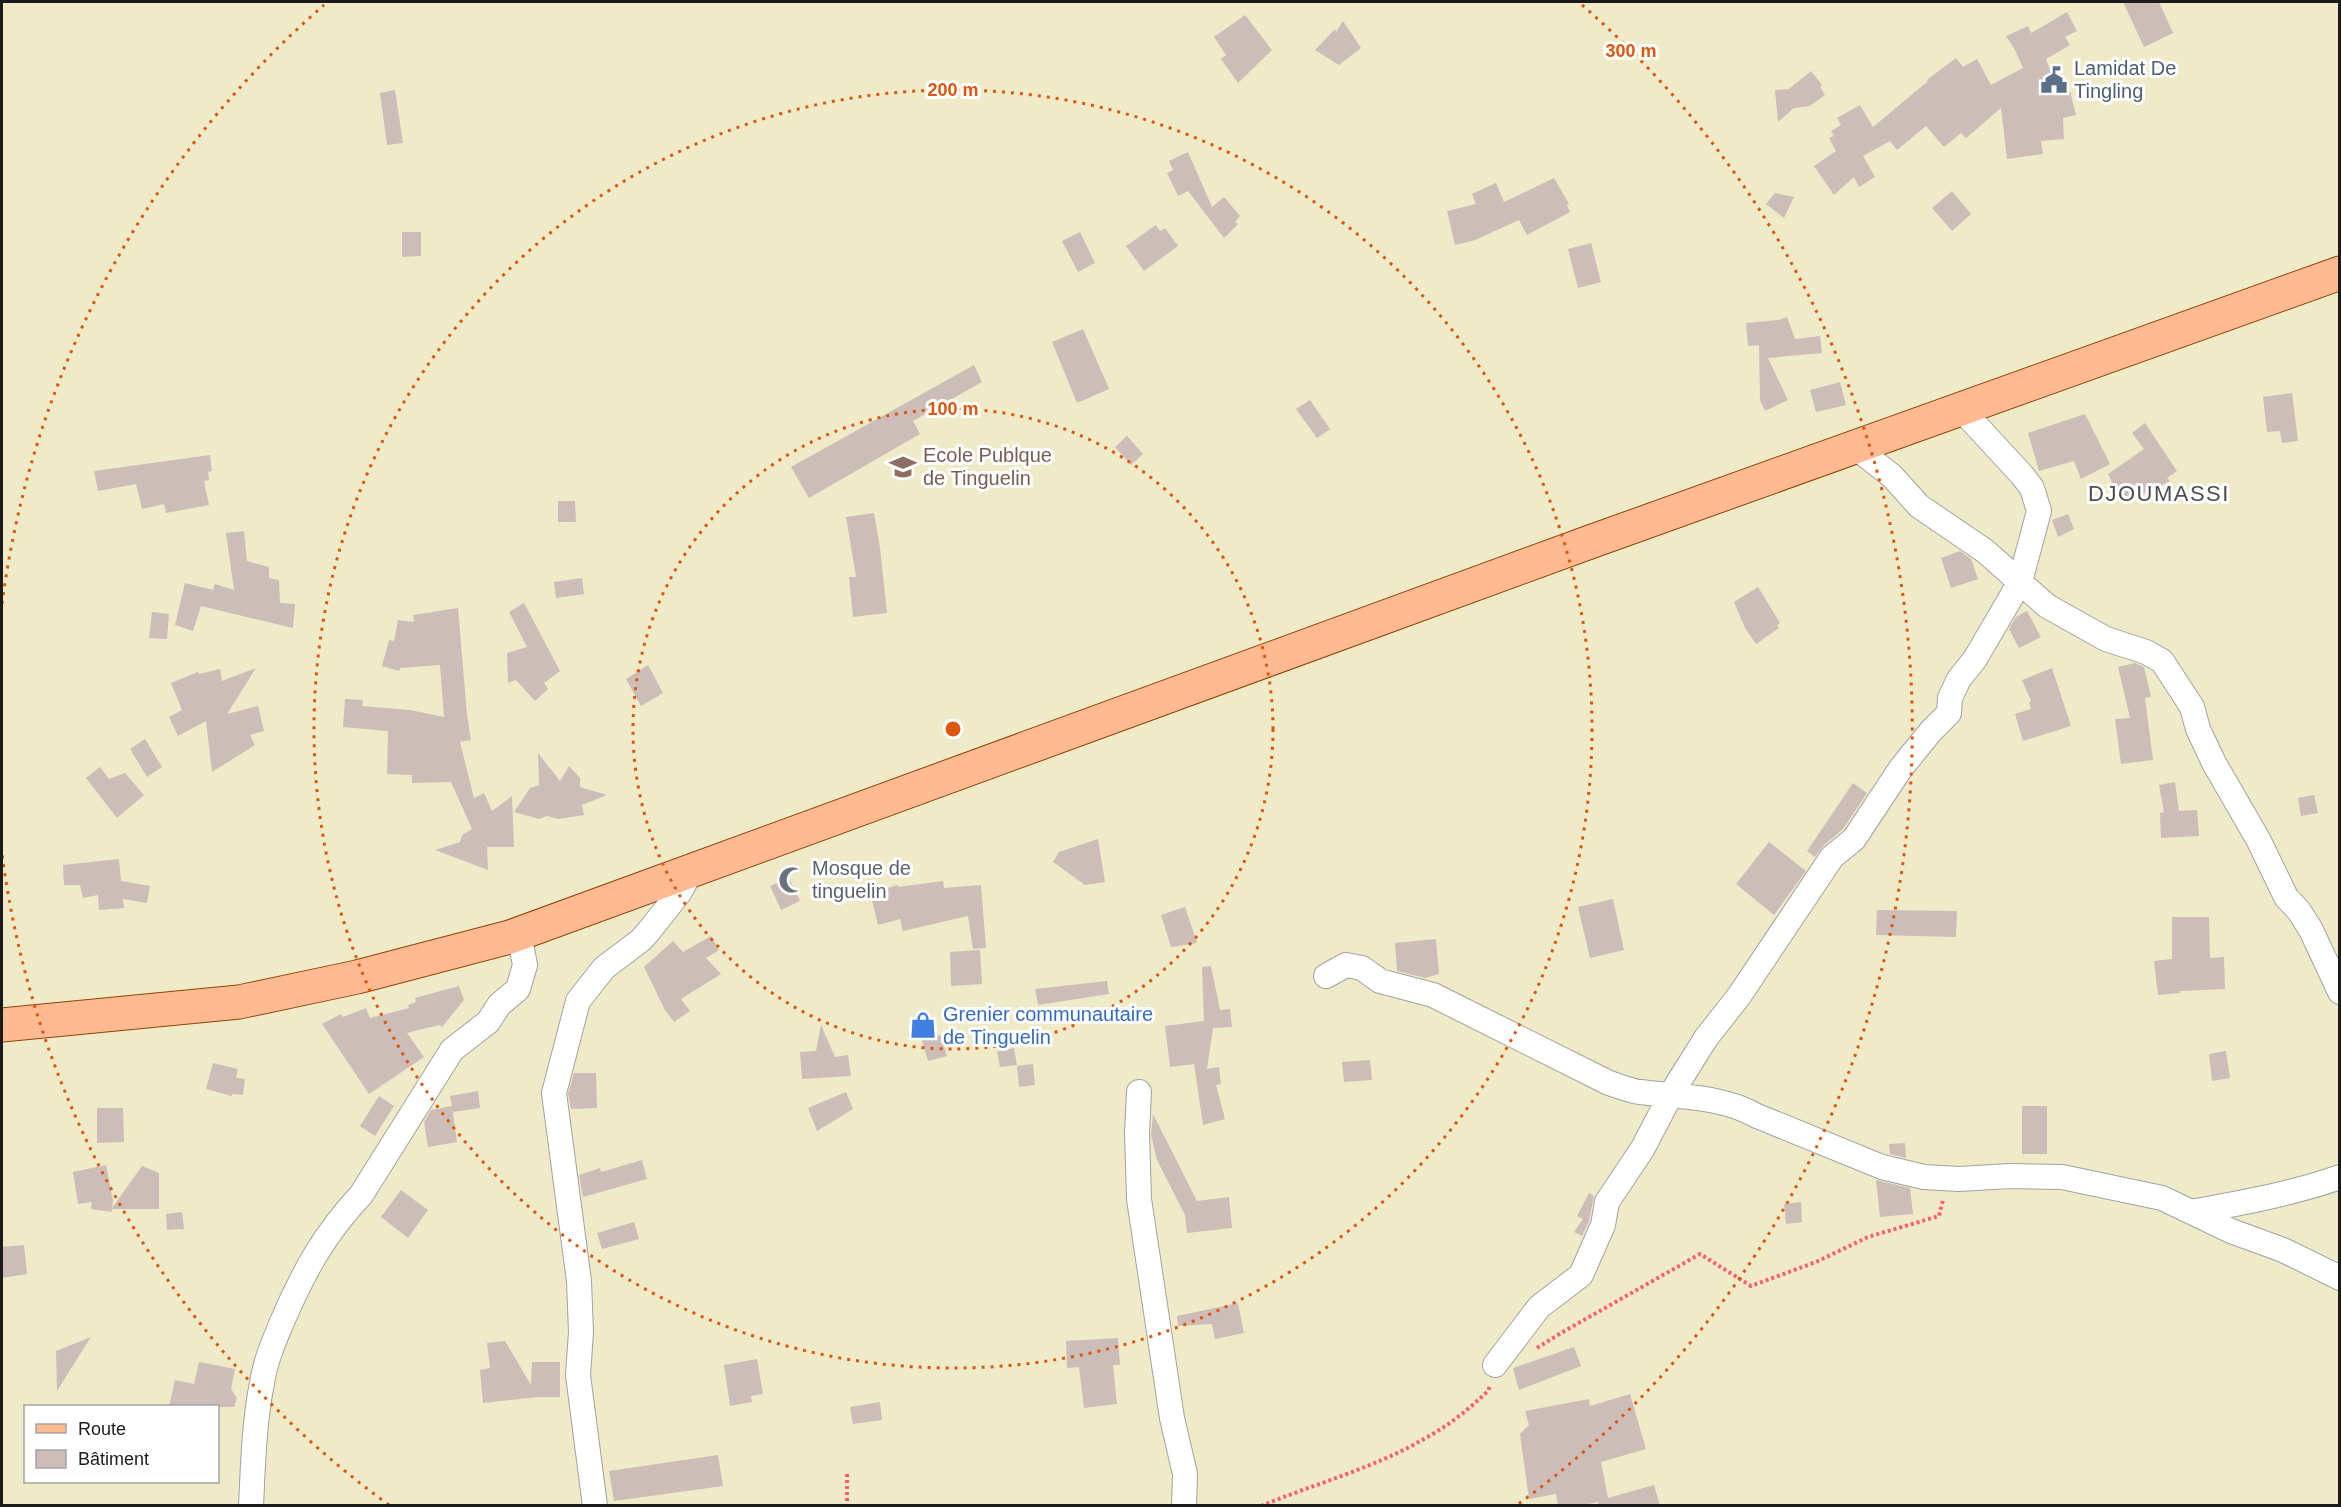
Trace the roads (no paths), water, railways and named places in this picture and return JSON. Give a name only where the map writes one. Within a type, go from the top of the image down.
[{"type":"main road","points":[[2,1025],[239,1002],[357,977],[519,933],[2340,273]]},
{"type":"street","points":[[1495,1365],[1539,1307],[1581,1275],[1603,1225],[1607,1202],[1643,1148],[1671,1094],[1706,1038],[1739,996],[1833,857],[1854,839],[1901,768],[1948,713],[1950,698],[1959,679],[1980,651],[2020,582],[2039,511],[2032,488],[1961,409]]},
{"type":"street","points":[[1855,447],[1892,476],[1919,506],[1985,551],[2047,606],[2106,639],[2146,652],[2162,661],[2192,707],[2198,729],[2214,763],[2259,841],[2286,897],[2300,911],[2312,930],[2340,992]]},
{"type":"street","points":[[595,1506],[579,1375],[581,1332],[579,1281],[554,1093],[578,1001],[604,968],[641,940],[649,931],[679,893],[692,870]]},
{"type":"street","points":[[251,1506],[262,1382],[275,1340],[298,1283],[319,1246],[342,1215],[361,1195],[452,1050],[488,1022],[499,1005],[518,989],[525,965],[519,933]]},
{"type":"street","points":[[1326,976],[1346,965],[1362,968],[1380,981],[1433,995],[1609,1083],[1638,1092],[1671,1094],[1739,1106],[1757,1116],[1882,1167],[1924,1177],[1948,1179],[2010,1176],[2062,1177],[2162,1198],[2232,1231],[2283,1250],[2340,1278]]},
{"type":"street","points":[[1139,1092],[1137,1133],[1139,1199],[1172,1418],[1185,1474],[1184,1506]]},
{"type":"street","points":[[2191,1212],[2312,1187],[2340,1177]]},
{"type":"place","name":"Lamidat De Tingling","points":[[2054,80]]},
{"type":"place","name":"Ecole Publque de Tinguelin","points":[[903,467]]},
{"type":"place","name":"Mosque de tinguelin","points":[[792,880]]},
{"type":"place","name":"Grenier communautaire de Tinguelin","points":[[923,1025]]},
{"type":"district","name":"DJOUMASSI","points":[[2159,493]]}]
